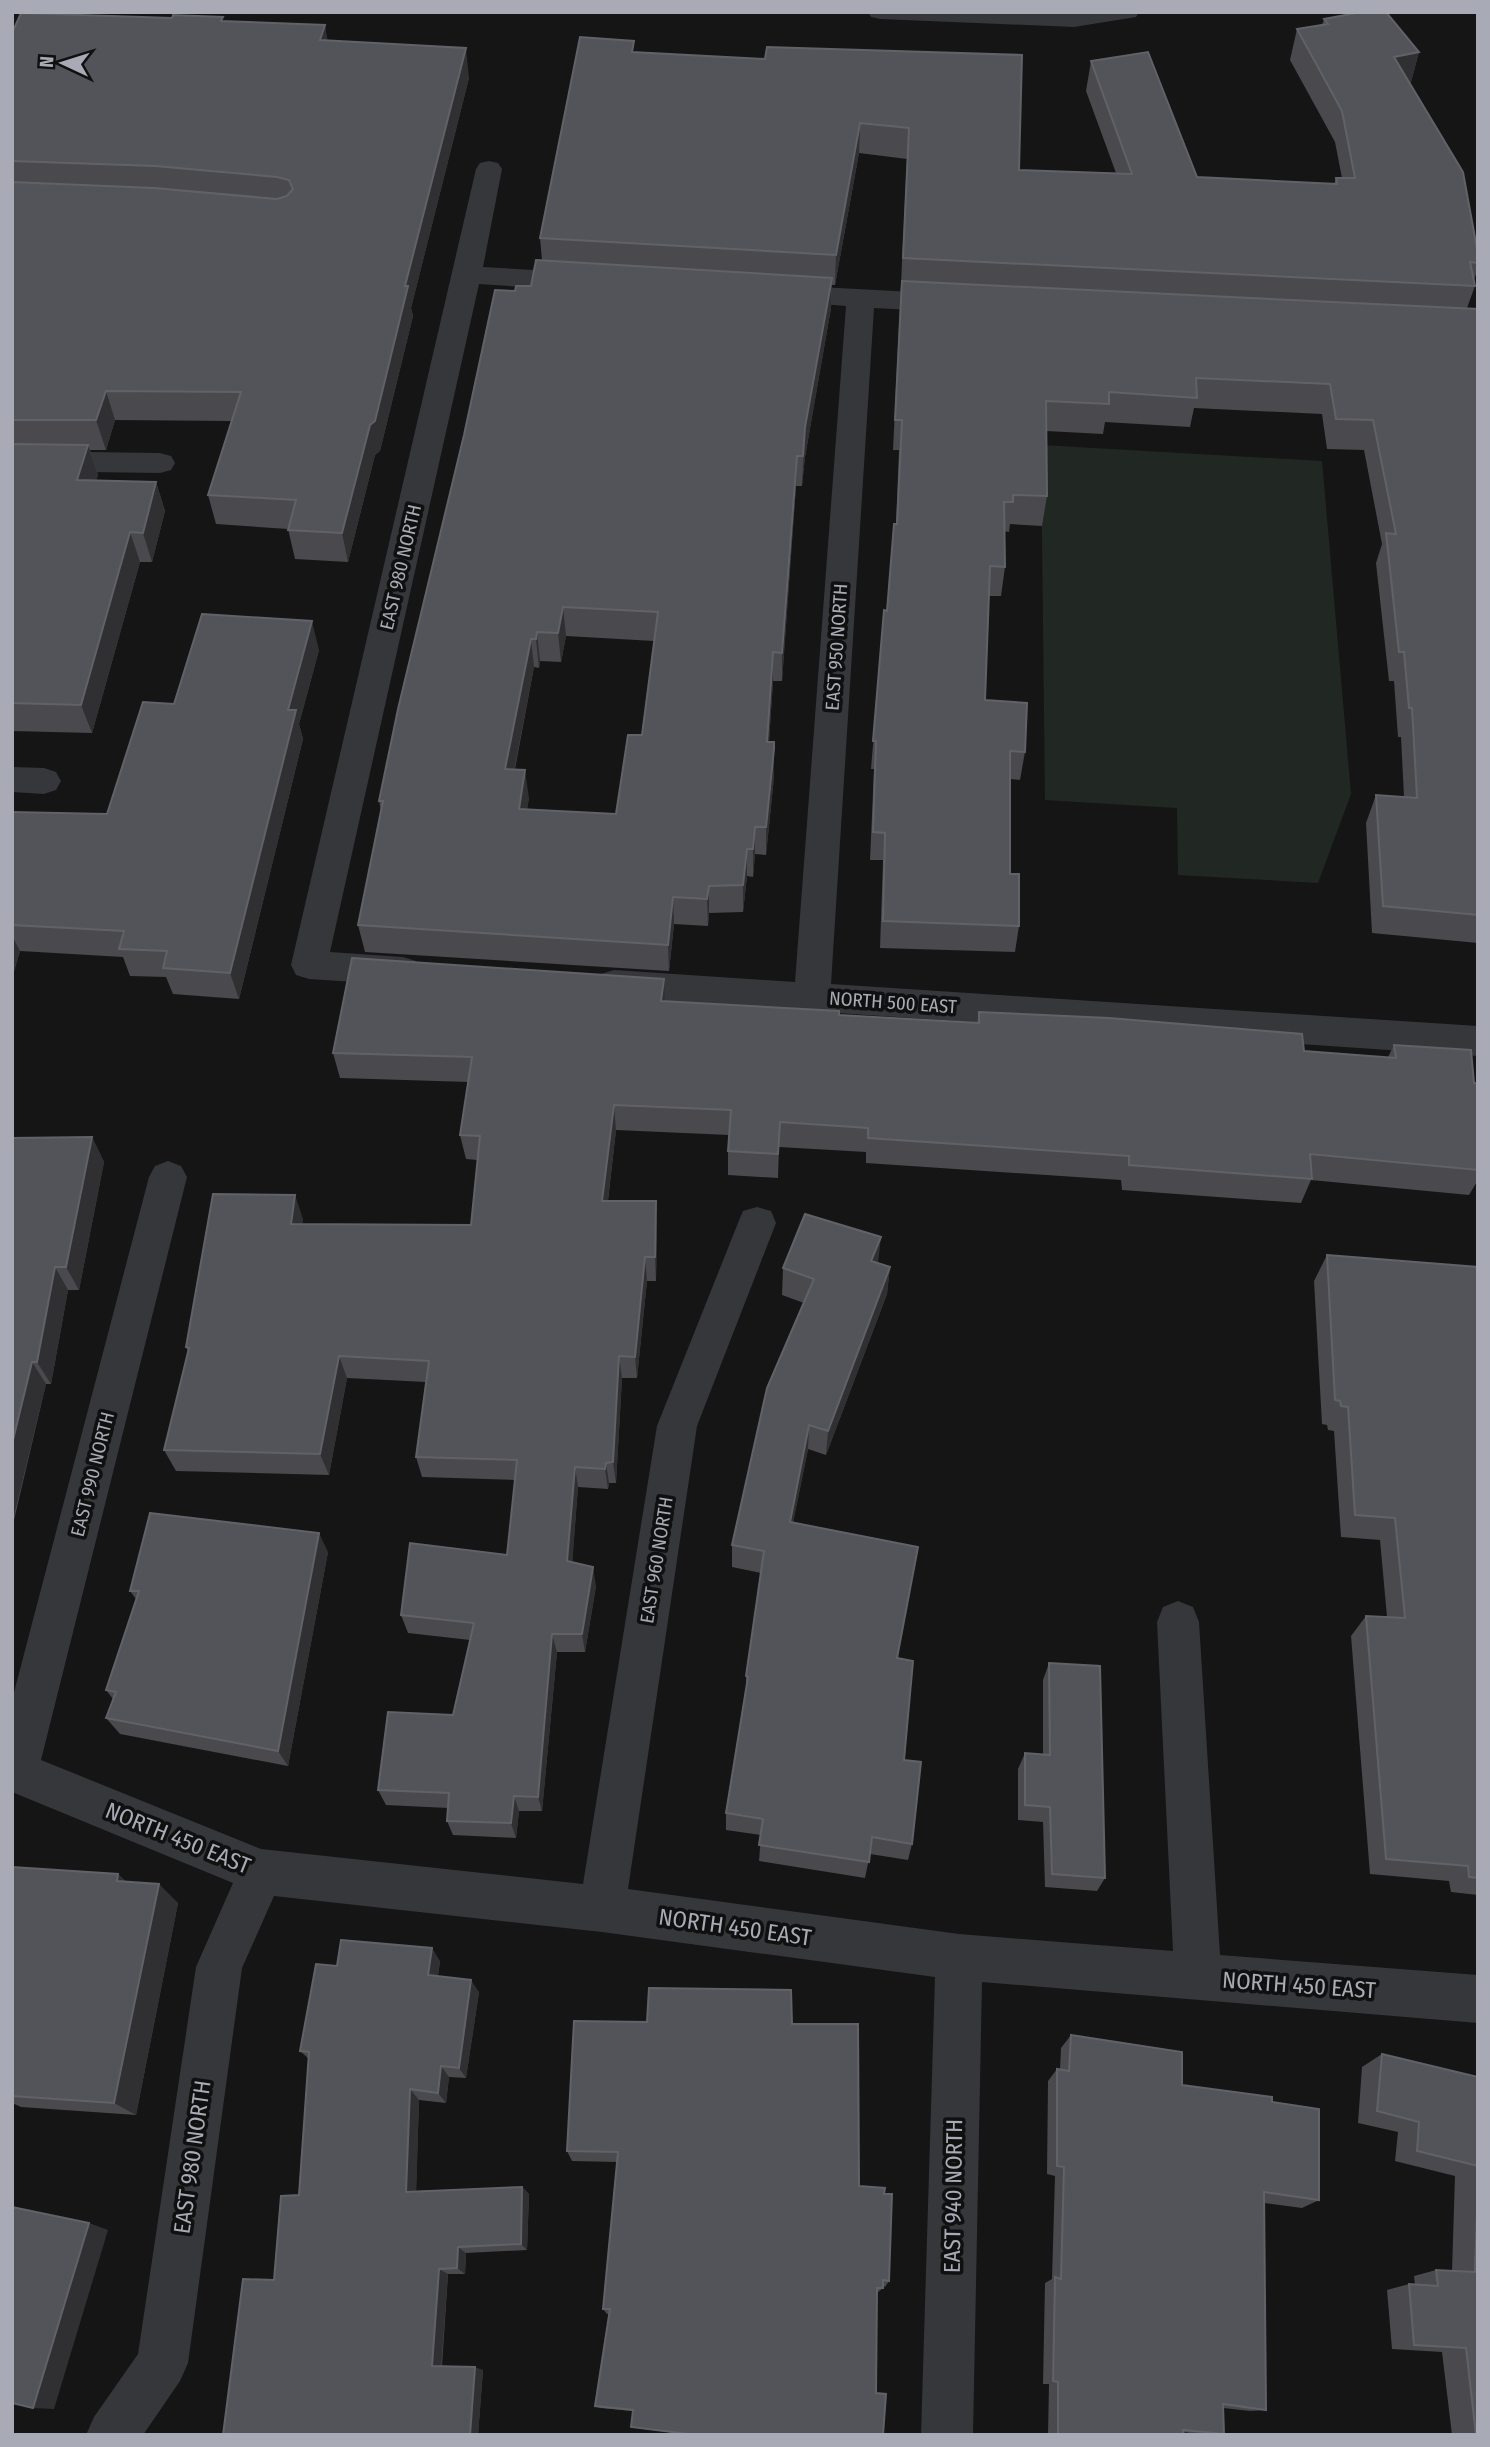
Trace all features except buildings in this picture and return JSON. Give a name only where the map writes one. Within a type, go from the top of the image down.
[{"type":"street","points":[[880,12],[1074,19],[1127,12]]},
{"type":"street","name":"EAST 980 NORTH","points":[[435,973],[309,965],[489,169]]},
{"type":"street","points":[[467,275],[617,284]]},
{"type":"street","points":[[752,292],[971,304]]},
{"type":"street","name":"EAST 950 NORTH","points":[[812,996],[861,298]]},
{"type":"street","points":[[12,461],[160,463]]},
{"type":"street","name":"NORTH 500 EAST","points":[[588,982],[1478,1041]]},
{"type":"street","name":"EAST 990 NORTH","points":[[14,1771],[168,1177]]},
{"type":"street","name":"EAST 960 NORTH","points":[[602,1909],[677,1426],[757,1223]]},
{"type":"street","points":[[1178,1622],[1198,1978]]},
{"type":"street","name":"NORTH 450 EAST","points":[[14,1771],[261,1872],[602,1909],[959,1956],[1198,1978],[1478,1999]]},
{"type":"street","name":"EAST 980 NORTH","points":[[112,2435],[162,2363],[219,1967],[261,1872]]},
{"type":"street","name":"EAST 940 NORTH","points":[[947,2435],[959,1956]]},
{"type":"shaded area","points":[[1041,445],[1322,461],[1351,794],[1318,883],[1178,875],[1177,808],[1045,800]]}]
